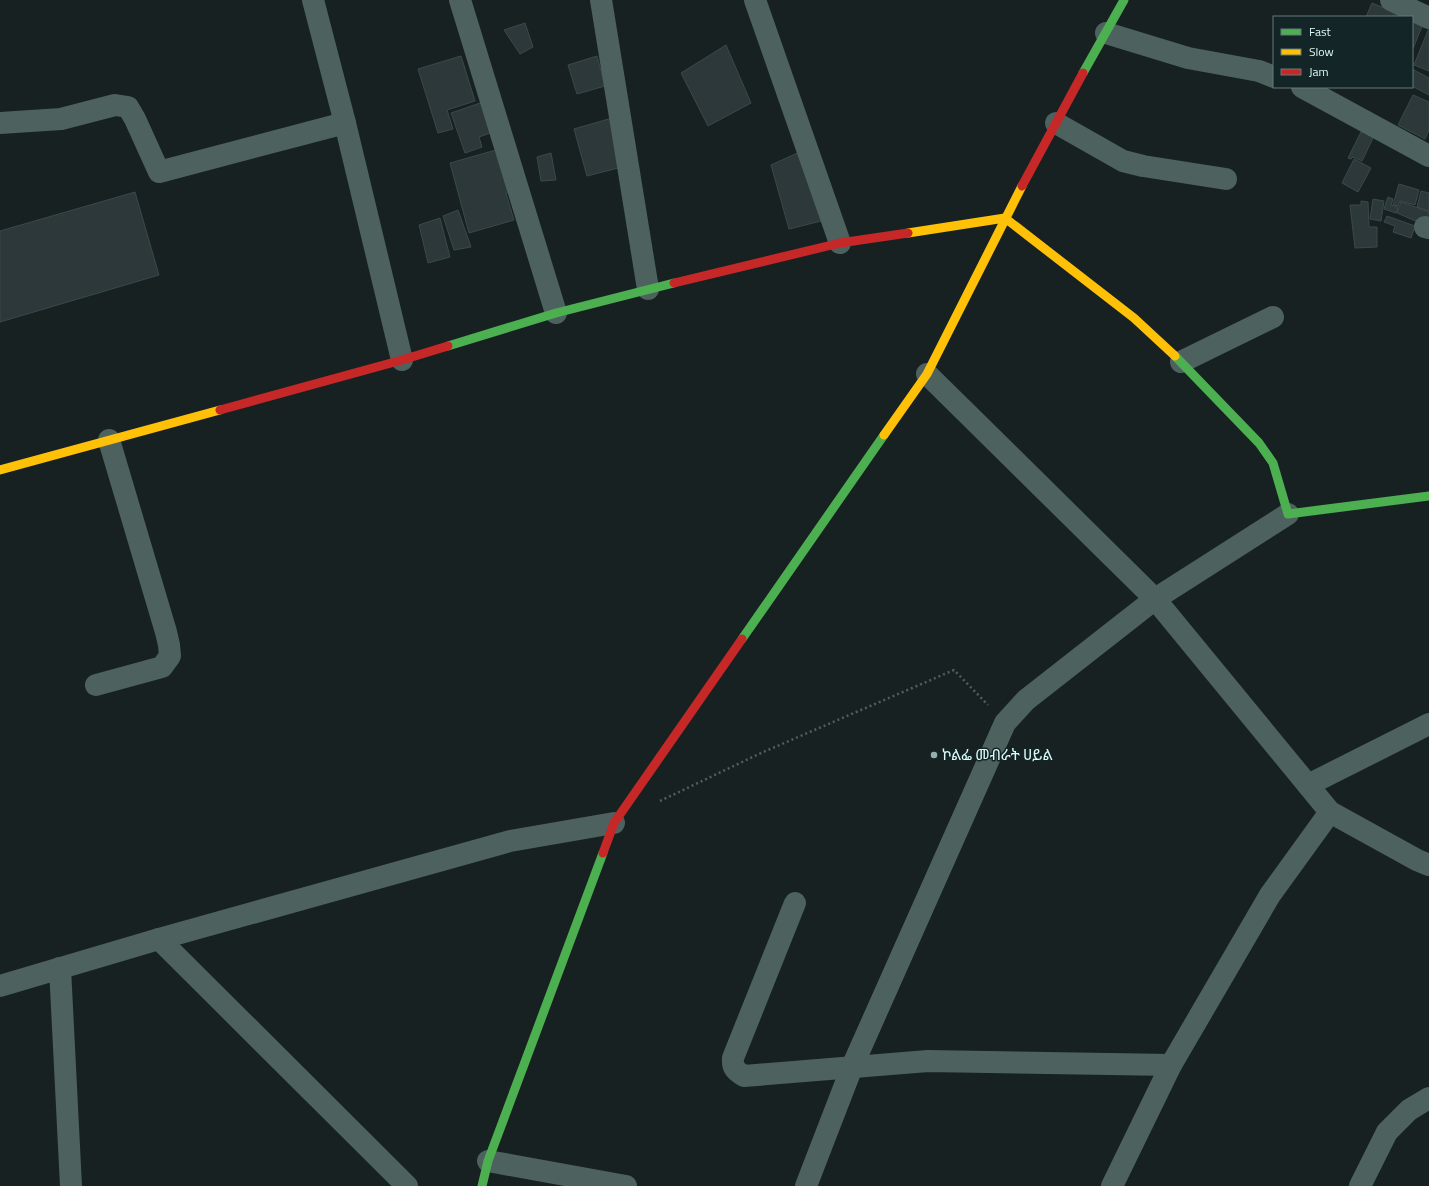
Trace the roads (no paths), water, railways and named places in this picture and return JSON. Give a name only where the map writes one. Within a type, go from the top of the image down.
[{"type":"street","points":[[313,0],[345,123],[402,360]]},
{"type":"street","points":[[460,0],[556,313]]},
{"type":"street","points":[[601,0],[648,289]]},
{"type":"street","points":[[755,0],[840,243]]},
{"type":"street","points":[[482,1186],[488,1161],[614,823],[927,374],[1005,218],[1098,44],[1106,33],[1124,0]]},
{"type":"street","points":[[1391,0],[1429,18]]},
{"type":"street","points":[[1106,33],[1188,58],[1259,72],[1273,77]]},
{"type":"street","points":[[1304,88],[1346,109],[1429,156]]},
{"type":"street","points":[[0,123],[62,119],[115,105],[128,107],[159,172],[345,123]]},
{"type":"street","points":[[1056,123],[1123,161],[1143,166],[1226,179]]},
{"type":"street","points":[[0,470],[402,360],[556,313],[648,289],[840,243],[1005,218],[1134,318],[1181,362],[1259,443],[1273,463],[1288,514]]},
{"type":"street","points":[[1181,362],[1273,317]]},
{"type":"street","points":[[927,374],[1155,599],[1330,812],[1417,860],[1429,865]]},
{"type":"street","points":[[96,685],[162,667],[170,656],[170,645],[109,440]]},
{"type":"street","points":[[806,1186],[852,1067],[1005,723],[1026,700],[1155,599],[1288,514],[1429,496]]},
{"type":"street","points":[[1308,786],[1429,724]]},
{"type":"street","points":[[1112,1186],[1171,1065],[1270,894],[1330,812]]},
{"type":"street","points":[[0,986],[159,938],[510,841],[614,823]]},
{"type":"street","points":[[795,903],[733,1058],[732,1065],[736,1072],[744,1076],[928,1061],[1171,1065]]},
{"type":"street","points":[[159,938],[407,1186]]},
{"type":"street","points":[[60,968],[71,1186]]},
{"type":"street","points":[[1360,1186],[1387,1132],[1408,1110],[1429,1098]]},
{"type":"street","points":[[488,1161],[626,1186]]},
{"type":"place","name":"ኮልፌ መብራት ሀይል","points":[[934,755]]}]
